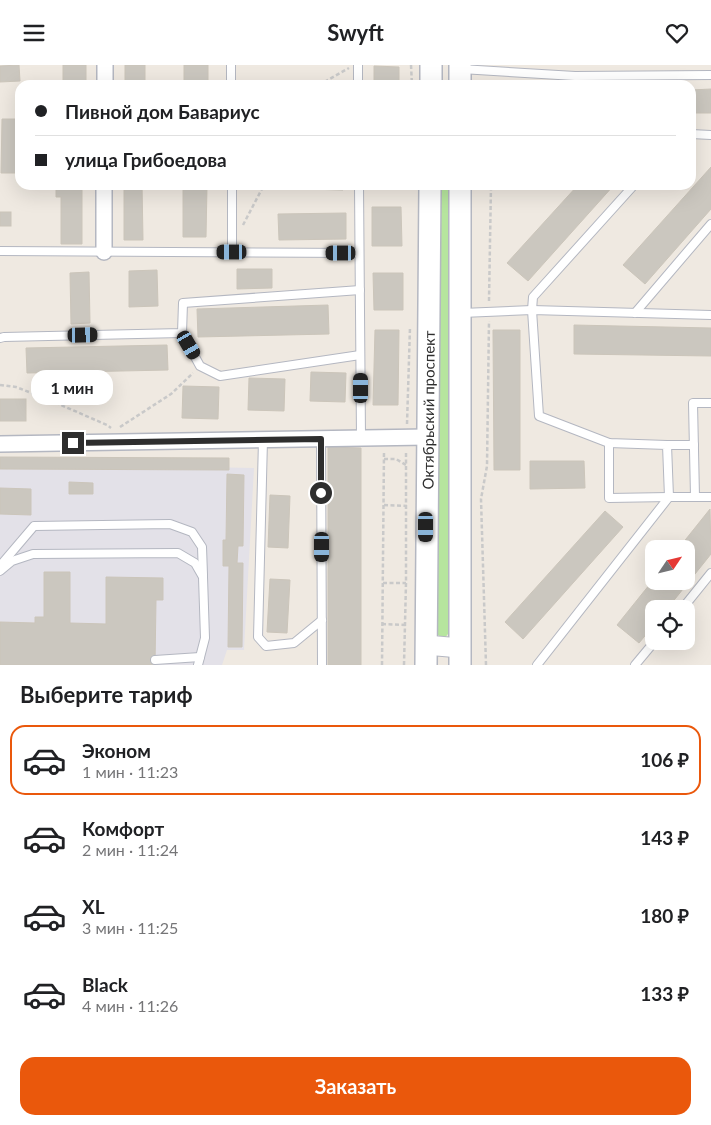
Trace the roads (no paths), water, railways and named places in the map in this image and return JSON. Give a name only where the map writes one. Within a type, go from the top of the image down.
[{"type":"main road","points":[[431,65],[431,80]]},
{"type":"main road","name":"Октябрьский проспект","points":[[426,655],[417,437],[430,190]]},
{"type":"main road","name":"Октябрьский проспект","points":[[460,190],[460,657]]},
{"type":"street","points":[[105,65],[105,80]]},
{"type":"street","points":[[104,190],[104,252]]},
{"type":"street","points":[[0,444],[417,437]]},
{"type":"street","points":[[426,655],[460,657]]},
{"type":"lane","points":[[231,65],[231,80]]},
{"type":"lane","points":[[356,65],[358,80]]},
{"type":"lane","points":[[460,73],[561,80]]},
{"type":"lane","points":[[598,80],[711,75]]},
{"type":"lane","points":[[696,134],[711,135]]},
{"type":"lane","points":[[232,190],[232,252]]},
{"type":"lane","points":[[359,190],[361,438]]},
{"type":"lane","points":[[629,190],[533,297],[532,310],[539,416],[609,443],[694,445]]},
{"type":"lane","points":[[635,313],[711,224]]},
{"type":"lane","points":[[0,251],[359,253]]},
{"type":"lane","points":[[360,289],[184,303],[182,333],[200,366],[220,375],[360,355]]},
{"type":"lane","points":[[460,313],[532,310],[711,315]]},
{"type":"lane","points":[[1,337],[182,333]]},
{"type":"lane","points":[[695,497],[693,403],[711,403]]},
{"type":"lane","points":[[263,439],[258,637],[266,647],[294,643],[322,620]]},
{"type":"lane","points":[[321,439],[322,665]]},
{"type":"lane","points":[[609,443],[610,498],[711,497]]},
{"type":"lane","points":[[537,665],[669,497],[667,445]]},
{"type":"lane","points":[[0,566],[34,525],[170,524],[192,532],[202,547],[205,638],[199,661],[155,660]]},
{"type":"lane","points":[[0,571],[12,561],[33,553],[178,553],[195,563],[203,577]]},
{"type":"lane","points":[[689,600],[711,573]]},
{"type":"lane","points":[[636,665],[648,650]]}]
